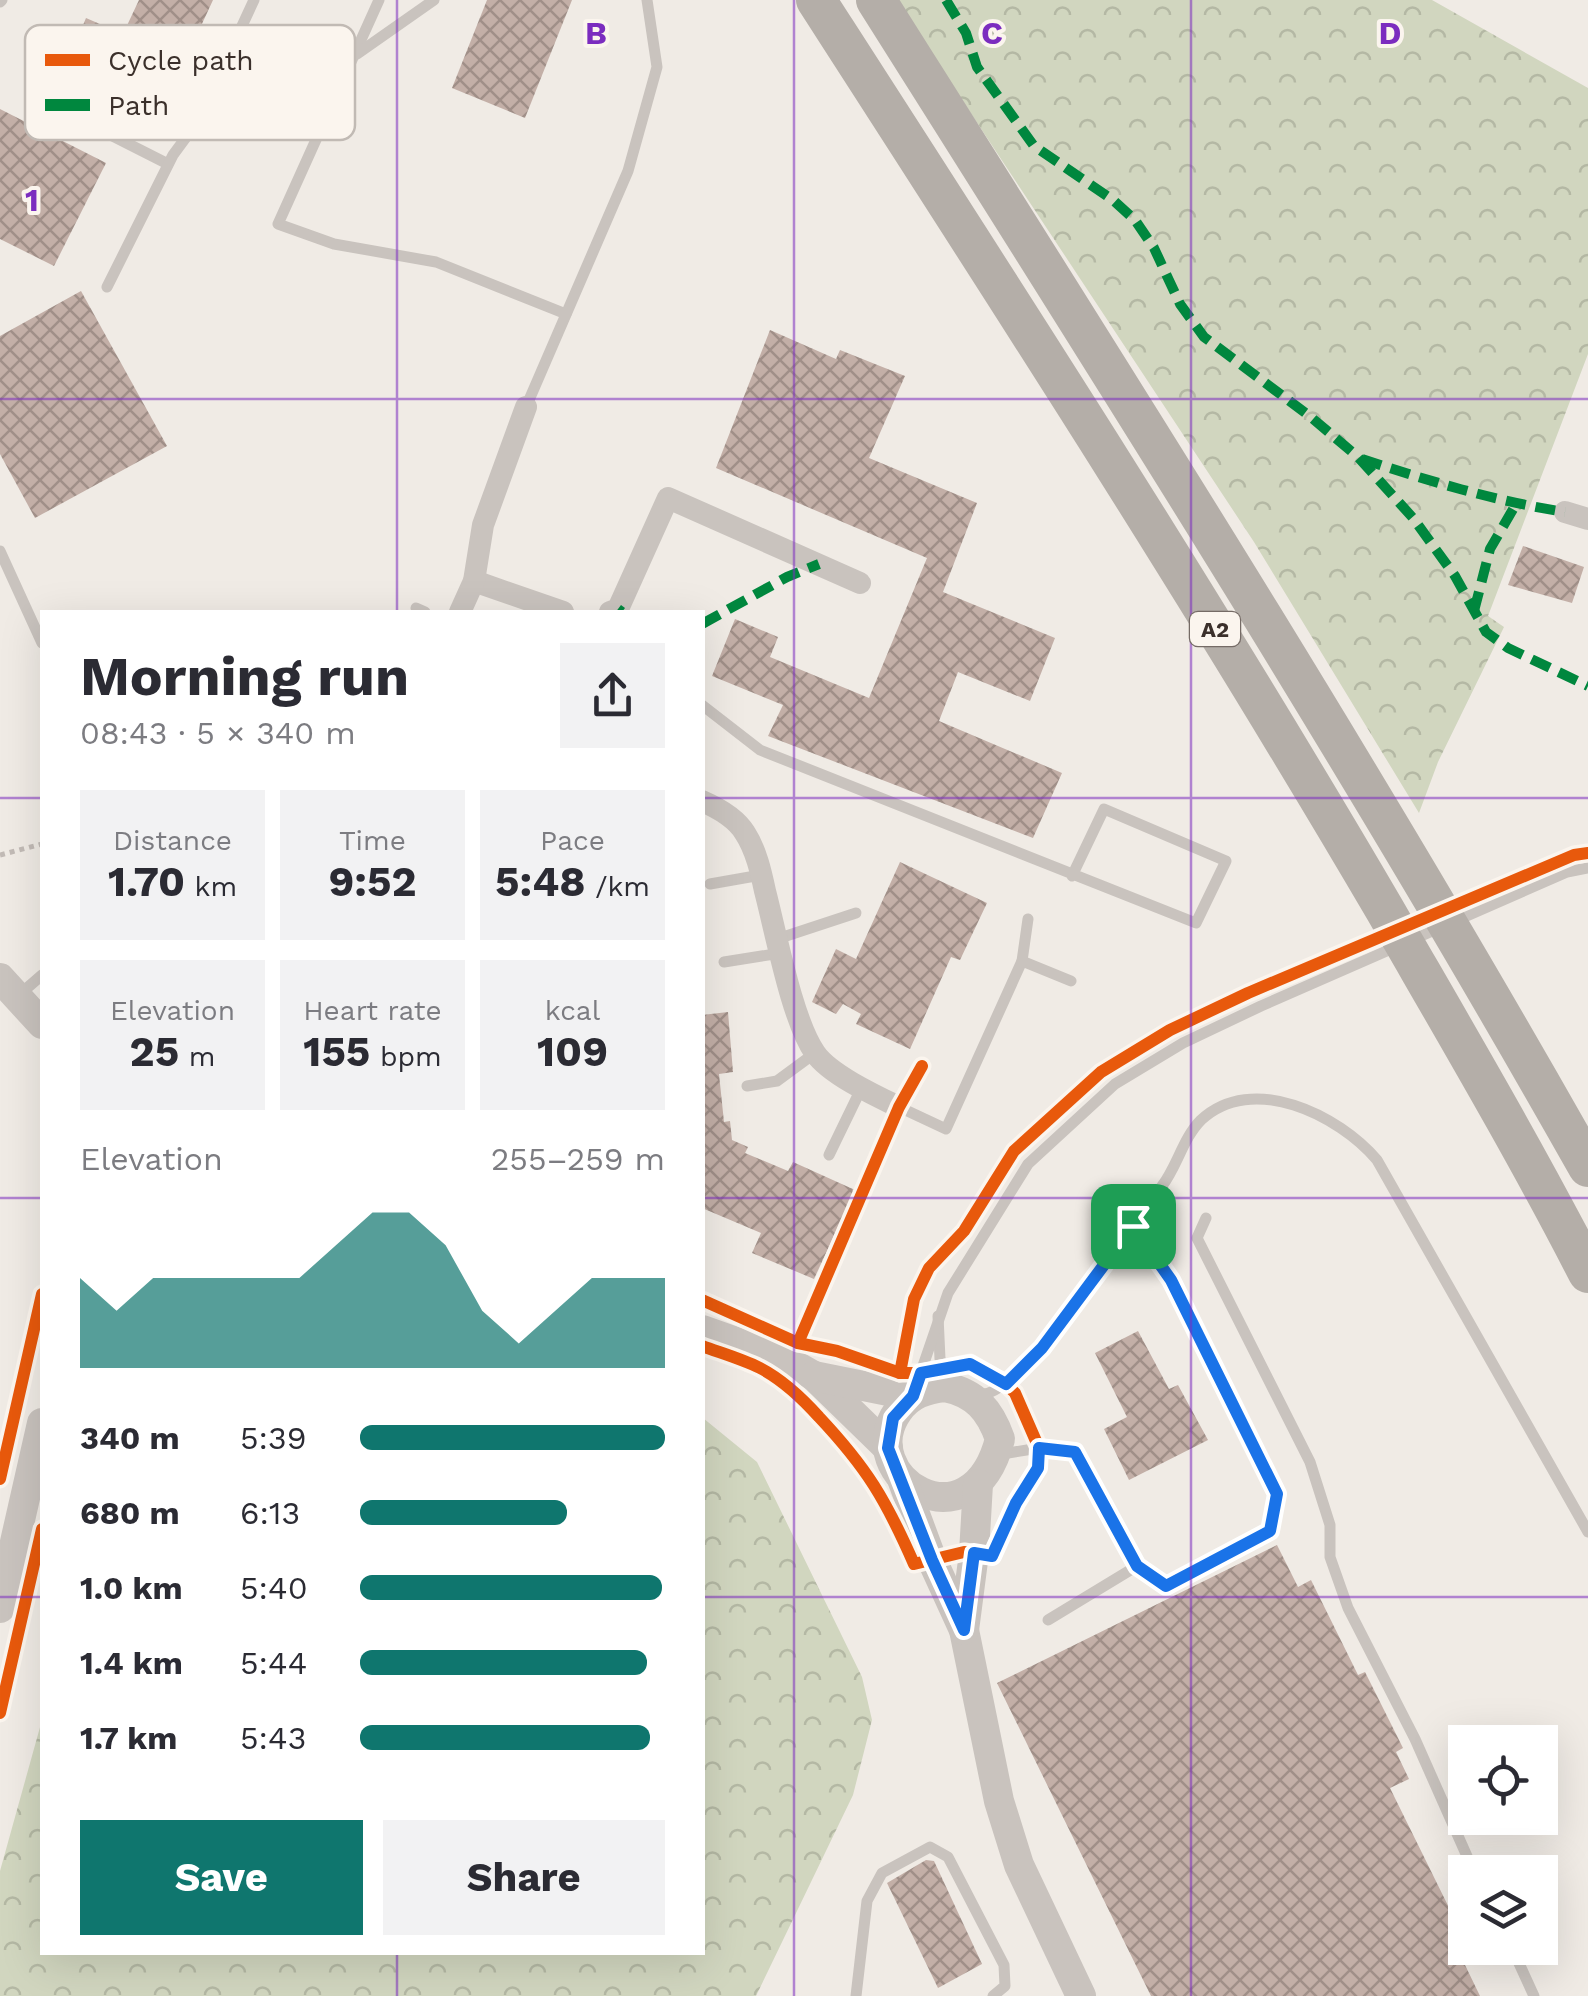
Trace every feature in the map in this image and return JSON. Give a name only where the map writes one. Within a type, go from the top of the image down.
[{"type":"highway","name":"A2","points":[[816,0],[1075,402],[1312,785],[1588,1273]]},
{"type":"highway","name":"A2","points":[[876,0],[1353,763],[1588,1167]]},
{"type":"street","points":[[461,610],[474,581],[483,525],[526,408]]},
{"type":"street","points":[[615,610],[668,498],[860,583]]},
{"type":"street","points":[[1565,512],[1588,520]]},
{"type":"street","points":[[474,581],[557,610]]},
{"type":"street","points":[[705,803],[726,814],[745,832],[761,875],[800,1022],[814,1053],[862,1089],[899,1107]]},
{"type":"street","points":[[8,988],[40,1022]]},
{"type":"street","points":[[705,1331],[784,1359],[814,1376],[888,1448]]},
{"type":"street","points":[[814,1376],[913,1396]]},
{"type":"street","points":[[902,1479],[915,1489],[943,1498],[978,1484],[996,1456],[1000,1439],[986,1409],[961,1390],[928,1389],[913,1396],[893,1418],[888,1448],[964,1630],[999,1801],[1019,1865],[1081,1996]]},
{"type":"street","points":[[0,1608],[40,1432]]},
{"type":"street","points":[[964,1630],[978,1484]]},
{"type":"lane","points":[[242,25],[254,0]]},
{"type":"lane","points":[[355,54],[380,0]]},
{"type":"lane","points":[[355,55],[434,0]]},
{"type":"lane","points":[[526,408],[628,171],[657,67],[648,0]]},
{"type":"lane","points":[[121,140],[168,164]]},
{"type":"lane","points":[[107,286],[168,164],[185,140]]},
{"type":"lane","points":[[316,140],[278,224],[334,244],[436,262],[566,314]]},
{"type":"lane","points":[[0,551],[40,639]]},
{"type":"lane","points":[[705,707],[760,750],[1072,876],[1196,922],[1226,861],[1104,809],[1072,876]]},
{"type":"lane","points":[[913,1396],[948,1292],[1028,1164],[1115,1084],[1183,1043],[1567,872],[1588,868]]},
{"type":"lane","points":[[710,884],[761,875]]},
{"type":"lane","points":[[724,962],[779,946],[856,913]]},
{"type":"lane","points":[[899,1107],[946,1130],[1022,961],[1028,919]]},
{"type":"lane","points":[[1022,961],[1071,982]]},
{"type":"lane","points":[[8,988],[40,976]]},
{"type":"lane","points":[[747,1086],[776,1080],[814,1053]]},
{"type":"lane","points":[[829,1155],[862,1089]]},
{"type":"lane","points":[[938,1316],[940,1359],[961,1390],[985,1395],[1006,1384],[1042,1348],[1164,1185],[1200,1121],[1225,1105],[1252,1098],[1285,1102],[1339,1127],[1377,1160],[1588,1532]]},
{"type":"lane","points":[[1206,1218],[1197,1238],[1310,1462],[1330,1525],[1330,1557],[1348,1608],[1415,1739],[1466,1855]]},
{"type":"lane","points":[[996,1456],[1039,1448],[1075,1452],[1137,1566],[1166,1586],[1270,1531],[1277,1494],[1171,1280],[1133,1226]]},
{"type":"lane","points":[[1048,1620],[1137,1566]]},
{"type":"lane","points":[[856,1996],[867,1901],[882,1873],[930,1847],[948,1857],[1004,1965],[1005,1986],[993,1996]]},
{"type":"lane","points":[[1520,1965],[1534,1996]]},
{"type":"path","points":[[0,855],[40,845]]},
{"type":"green space","points":[[896,0],[1432,0],[1588,88],[1588,354],[1488,616],[1504,627],[1438,762],[1419,813],[1254,542]]},
{"type":"green space","points":[[705,1420],[757,1462],[862,1677],[872,1720],[853,1795],[756,1996],[0,1996],[0,1871],[40,1727],[40,1955],[705,1955]]},
{"type":"building","points":[[139,0],[213,0],[201,25],[127,25]]},
{"type":"building","points":[[487,0],[572,0],[525,118],[452,88]]},
{"type":"building","points":[[86,18],[102,25],[83,25]]},
{"type":"building","points":[[0,109],[25,122],[25,140],[61,140],[106,163],[54,266],[0,239]]},
{"type":"building","points":[[81,291],[167,446],[35,518],[0,454],[0,336]]},
{"type":"building","points":[[770,330],[836,359],[840,350],[905,376],[869,458],[977,503],[943,592],[1055,638],[1030,701],[958,672],[939,721],[1062,773],[1033,838],[768,736],[783,705],[712,676],[735,619],[778,637],[770,657],[869,698],[927,558],[716,468]]},
{"type":"building","points":[[1523,546],[1584,567],[1572,603],[1508,585]]},
{"type":"building","points":[[900,862],[987,903],[960,960],[951,957],[910,1049],[856,1024],[861,1014],[843,1004],[836,1014],[812,1002],[836,949],[856,959]]},
{"type":"building","points":[[728,1012],[733,1072],[719,1074],[724,1122],[730,1121],[732,1140],[748,1147],[745,1153],[788,1171],[793,1162],[855,1190],[814,1279],[752,1253],[761,1233],[705,1209],[705,1015]]},
{"type":"building","points":[[1138,1331],[1169,1389],[1178,1385],[1208,1440],[1129,1480],[1104,1429],[1127,1417],[1095,1353]]},
{"type":"building","points":[[1277,1545],[1298,1587],[1311,1580],[1358,1675],[1365,1672],[1403,1748],[1396,1752],[1409,1779],[1390,1788],[1448,1906],[1448,1965],[1465,1965],[1480,1996],[1151,1996],[997,1683]]},
{"type":"building","points":[[926,1860],[934,1861],[982,1964],[938,1988],[887,1883]]},
{"type":"marked path","points":[[946,0],[966,33],[977,67],[1034,146],[1113,200],[1135,220],[1154,248],[1180,304],[1204,337],[1358,457],[1413,518],[1455,576],[1486,632],[1508,648],[1588,686]]},
{"type":"marked path","points":[[1362,459],[1462,490],[1565,512]]},
{"type":"marked path","points":[[1474,611],[1490,549],[1516,504]]},
{"type":"marked path","points":[[705,622],[787,577],[819,564]]},
{"type":"cycle path","points":[[900,1373],[914,1299],[929,1268],[964,1231],[1014,1151],[1101,1072],[1170,1030],[1248,993],[1574,855],[1588,853]]},
{"type":"cycle path","points":[[798,1343],[899,1107],[922,1066]]},
{"type":"cycle path","points":[[705,1301],[798,1343],[837,1351],[900,1373],[970,1363],[1006,1384],[1015,1393],[1039,1448],[1038,1468],[1016,1503],[992,1556],[964,1552],[914,1564],[874,1486],[806,1403],[760,1368],[705,1347]]},
{"type":"cycle path","points":[[0,1479],[40,1303]]},
{"type":"cycle path","points":[[0,1713],[40,1538]]},
{"type":"route","points":[[1133,1226],[1171,1280],[1277,1494],[1270,1531],[1166,1586],[1137,1566],[1075,1452],[1039,1448],[1038,1468],[1016,1503],[992,1556],[974,1553],[964,1630],[932,1560],[902,1479],[892,1464],[888,1448],[893,1418],[913,1396],[921,1373],[970,1364],[1006,1384],[1042,1348],[1133,1226]]}]
